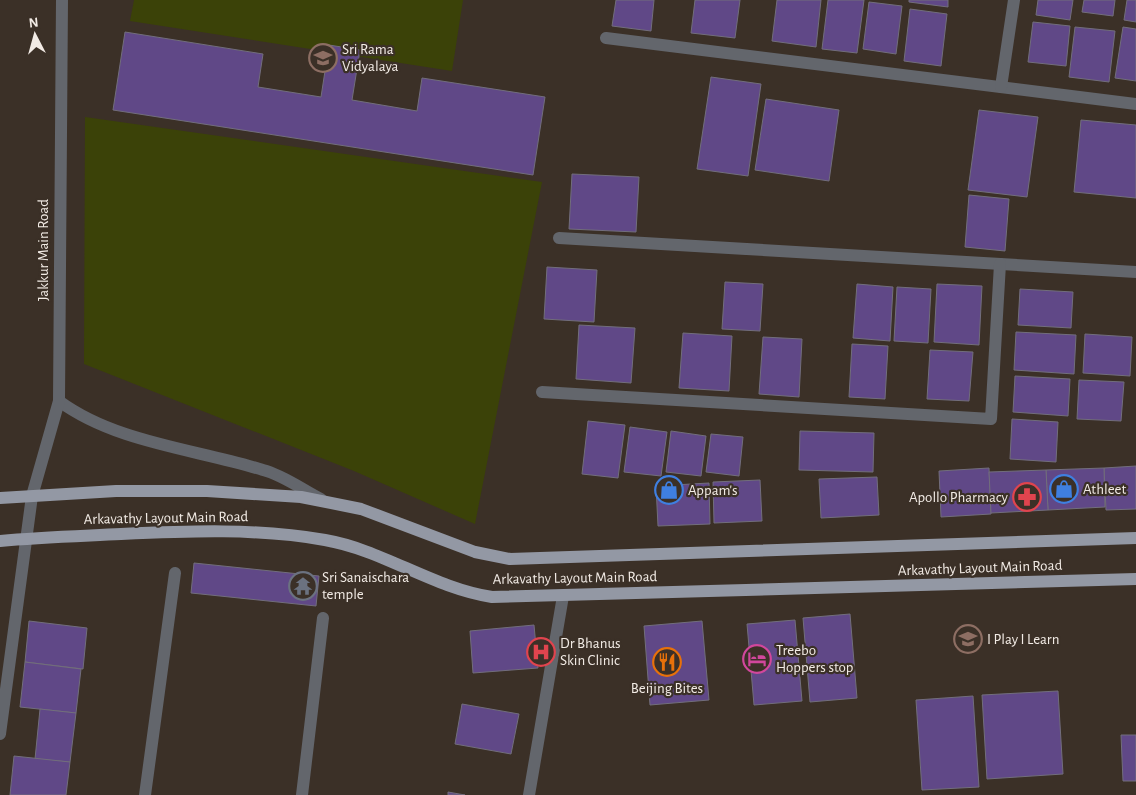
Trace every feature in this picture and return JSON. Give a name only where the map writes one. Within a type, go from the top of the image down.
[{"type":"main road","name":"Arkavathy Layout Main Road","points":[[32,496],[116,491],[207,491],[322,500],[361,509],[475,552],[510,559],[1136,538]]},
{"type":"main road","points":[[0,498],[32,496]]},
{"type":"main road","name":"Arkavathy Layout Main Road","points":[[25,538],[177,532],[285,535],[344,544],[471,593],[492,597],[1136,579]]},
{"type":"main road","points":[[0,541],[25,538]]},
{"type":"street","name":"Jakkur Main Road","points":[[0,734],[32,496],[58,402],[62,0]]},
{"type":"street","points":[[1001,87],[1014,0]]},
{"type":"street","points":[[606,38],[1136,104]]},
{"type":"street","points":[[559,238],[1136,272]]},
{"type":"street","points":[[542,392],[991,419],[1000,264]]},
{"type":"street","points":[[58,402],[79,416],[108,429],[266,470],[322,500]]},
{"type":"street","points":[[145,795],[175,574]]},
{"type":"street","points":[[529,795],[563,596]]},
{"type":"street","points":[[302,795],[323,618]]},
{"type":"green space","points":[[134,0],[463,0],[452,71],[130,21]]},
{"type":"green space","points":[[85,117],[542,182],[475,524],[354,471],[84,364]]},
{"type":"building","points":[[616,0],[654,0],[651,31],[612,26]]},
{"type":"building","points":[[695,0],[740,0],[735,38],[691,33]]},
{"type":"building","points":[[777,0],[821,0],[816,47],[772,41]]},
{"type":"building","points":[[828,0],[864,0],[857,53],[822,49]]},
{"type":"building","points":[[909,0],[948,0],[948,7],[909,2]]},
{"type":"building","points":[[1038,0],[1073,0],[1070,20],[1036,15]]},
{"type":"building","points":[[1084,0],[1115,0],[1113,16],[1082,12]]},
{"type":"building","points":[[1127,0],[1136,0],[1136,22],[1124,20]]},
{"type":"building","points":[[869,2],[902,6],[896,54],[863,49]]},
{"type":"building","points":[[910,9],[947,14],[941,66],[904,61]]},
{"type":"building","points":[[1033,22],[1070,26],[1066,66],[1028,62]]},
{"type":"building","points":[[1075,27],[1115,31],[1109,82],[1069,77]]},
{"type":"building","points":[[1123,27],[1136,29],[1136,81],[1115,78]]},
{"type":"building","points":[[125,32],[263,54],[258,87],[321,97],[329,45],[360,50],[352,100],[417,111],[422,78],[545,97],[533,175],[113,110]]},
{"type":"building","points":[[711,77],[761,84],[748,176],[697,169]]},
{"type":"building","points":[[766,99],[839,110],[829,181],[755,170]]},
{"type":"building","points":[[979,110],[1038,117],[1027,197],[968,190]]},
{"type":"building","points":[[1081,120],[1136,125],[1136,198],[1074,192]]},
{"type":"building","points":[[572,174],[639,177],[636,232],[569,229]]},
{"type":"building","points":[[969,195],[1009,199],[1005,251],[965,247]]},
{"type":"building","points":[[547,267],[597,270],[594,322],[544,319]]},
{"type":"building","points":[[725,282],[763,284],[760,331],[722,329]]},
{"type":"building","points":[[857,284],[893,287],[890,341],[853,338]]},
{"type":"building","points":[[937,284],[982,286],[979,345],[934,342]]},
{"type":"building","points":[[897,287],[931,289],[928,343],[894,341]]},
{"type":"building","points":[[1020,289],[1073,292],[1071,328],[1018,325]]},
{"type":"building","points":[[579,325],[635,328],[631,383],[576,379]]},
{"type":"building","points":[[1016,332],[1076,335],[1074,374],[1014,370]]},
{"type":"building","points":[[683,333],[732,336],[729,391],[679,388]]},
{"type":"building","points":[[1085,334],[1132,337],[1130,376],[1083,373]]},
{"type":"building","points":[[763,337],[802,339],[799,397],[759,394]]},
{"type":"building","points":[[852,344],[888,346],[885,399],[849,397]]},
{"type":"building","points":[[930,350],[973,352],[969,401],[927,399]]},
{"type":"building","points":[[1015,376],[1070,379],[1068,416],[1013,412]]},
{"type":"building","points":[[1079,380],[1124,382],[1121,421],[1077,419]]},
{"type":"building","points":[[1012,419],[1058,422],[1056,462],[1010,459]]},
{"type":"building","points":[[588,421],[625,425],[618,478],[582,474]]},
{"type":"building","points":[[630,427],[667,432],[661,476],[624,472]]},
{"type":"building","points":[[671,431],[706,436],[701,476],[666,472]]},
{"type":"building","points":[[800,431],[874,433],[873,472],[799,470]]},
{"type":"building","points":[[711,434],[743,437],[739,476],[706,472]]},
{"type":"building","points":[[1136,466],[1136,509],[1106,510],[1104,468]]},
{"type":"building","points":[[989,468],[991,514],[941,517],[939,471]]},
{"type":"building","points":[[1104,468],[1105,507],[1048,510],[1046,470]]},
{"type":"building","points":[[1046,470],[1048,510],[991,513],[989,472]]},
{"type":"building","points":[[877,477],[879,515],[821,518],[819,479]]},
{"type":"building","points":[[760,480],[762,521],[714,523],[713,482]]},
{"type":"building","points":[[709,483],[710,524],[658,526],[656,486]]},
{"type":"building","points":[[194,563],[319,576],[316,606],[191,593]]},
{"type":"building","points":[[850,614],[857,698],[810,702],[803,618]]},
{"type":"building","points":[[795,620],[802,701],[754,705],[747,624]]},
{"type":"building","points":[[29,621],[87,628],[83,669],[25,662]]},
{"type":"building","points":[[702,621],[709,700],[650,705],[644,626]]},
{"type":"building","points":[[534,625],[538,668],[473,673],[470,631]]},
{"type":"building","points":[[25,662],[81,669],[76,713],[20,707]]},
{"type":"building","points":[[1058,691],[1063,774],[987,779],[982,695]]},
{"type":"building","points":[[973,696],[979,787],[922,790],[916,700]]},
{"type":"building","points":[[462,704],[519,714],[511,754],[455,744]]},
{"type":"building","points":[[40,709],[76,713],[70,762],[35,759]]},
{"type":"building","points":[[1121,735],[1136,735],[1136,781],[1123,781]]},
{"type":"building","points":[[14,756],[70,762],[66,795],[10,795]]},
{"type":"building","points":[[448,792],[465,795],[448,795]]},
{"type":"place","name":"Sri Rama Vidyalaya","points":[[323,58]]},
{"type":"place","name":"Athleet","points":[[1064,489]]},
{"type":"place","name":"Appam's","points":[[669,490]]},
{"type":"place","name":"Apollo Pharmacy","points":[[1027,497]]},
{"type":"place","name":"Sri Sanaischara temple","points":[[303,586]]},
{"type":"place","name":"I Play I Learn","points":[[968,639]]},
{"type":"place","name":"Dr Bhanus Skin Clinic","points":[[541,652]]},
{"type":"place","name":"Treebo Hoppers stop","points":[[757,659]]},
{"type":"place","name":"Beijing Bites","points":[[667,662]]}]
